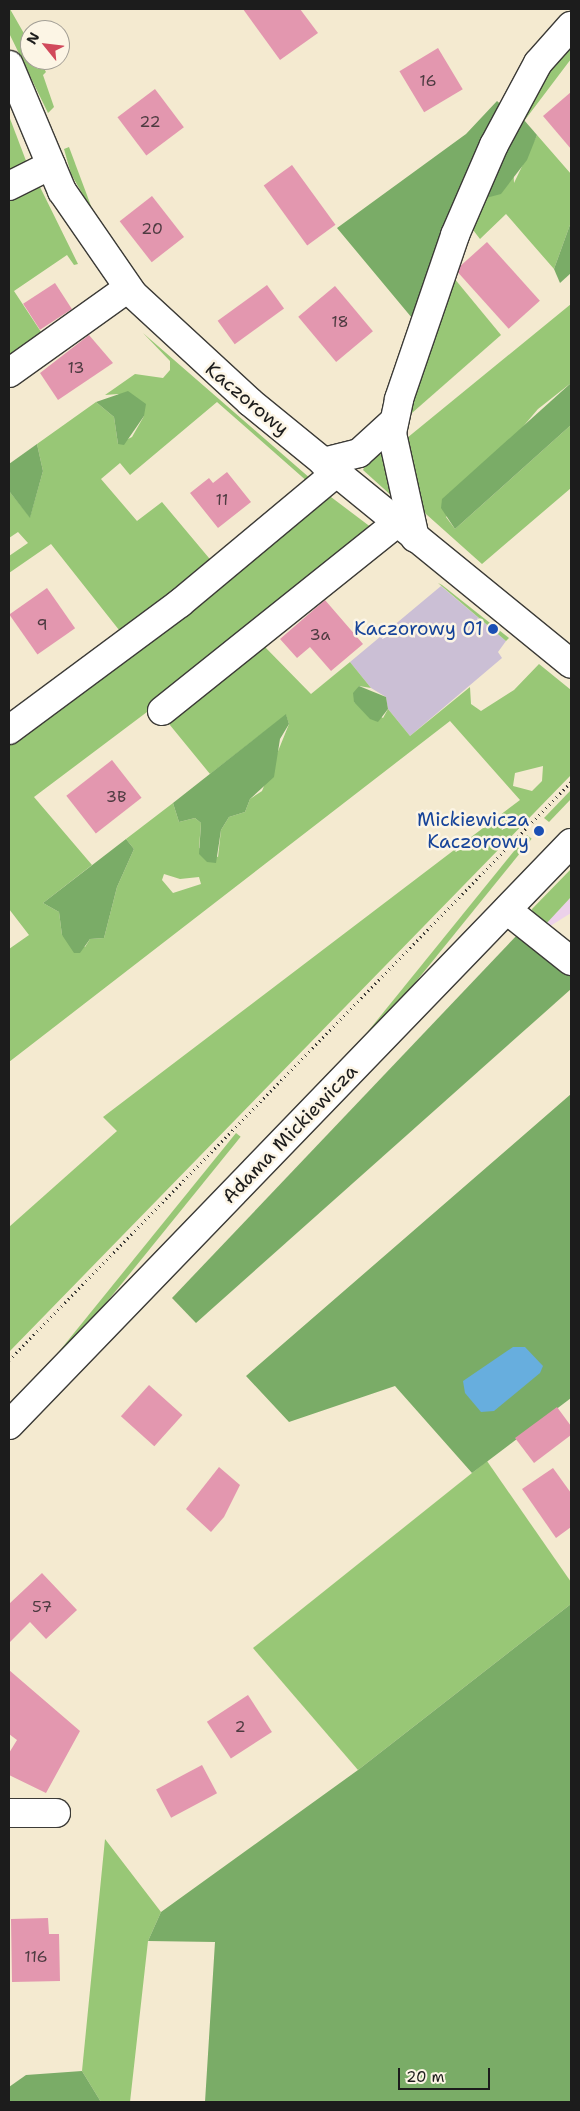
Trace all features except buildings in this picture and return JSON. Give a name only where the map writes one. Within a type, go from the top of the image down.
[{"type":"street","points":[[162,711],[406,530],[394,450],[394,422],[436,287],[494,145],[538,63],[571,26]]},
{"type":"street","name":"Kaczorowy","points":[[9,65],[51,165],[78,219],[128,288],[166,330],[329,467],[571,664]]},
{"type":"street","points":[[9,186],[51,165]]},
{"type":"street","points":[[9,373],[128,288]]},
{"type":"street","points":[[9,730],[180,603],[329,467],[359,453],[394,422]]},
{"type":"street","name":"Adama Mickiewicza","points":[[9,1424],[571,843]]},
{"type":"street","points":[[507,910],[571,961]]},
{"type":"street","points":[[9,1813],[56,1813]]},
{"type":"path","points":[[9,1360],[571,782]]},
{"type":"shaded area","points":[[441,586],[506,641],[498,652],[502,658],[410,736],[388,709],[386,697],[371,688],[350,662]]},
{"type":"shaded area","points":[[571,897],[571,913],[547,928],[544,925]]},
{"type":"green space","points":[[10,9],[20,26],[20,56],[9,33]]},
{"type":"green space","points":[[571,40],[571,59],[512,137],[514,183],[537,135],[571,174],[571,222],[554,269],[506,214],[480,239],[470,226],[529,94]]},
{"type":"green space","points":[[27,70],[45,70],[46,72],[43,75],[54,107],[48,113]]},
{"type":"green space","points":[[497,101],[506,109],[417,324],[337,228],[466,134]]},
{"type":"green space","points":[[9,116],[28,166],[9,179]]},
{"type":"green space","points":[[524,120],[537,135],[527,160],[501,194],[482,199]]},
{"type":"green space","points":[[69,147],[94,214],[71,174],[64,149]]},
{"type":"green space","points":[[39,185],[78,264],[74,265],[67,255],[14,291],[45,338],[9,365],[9,191]]},
{"type":"green space","points":[[571,222],[571,273],[560,283],[554,269]]},
{"type":"green space","points":[[449,272],[501,335],[404,420]]},
{"type":"green space","points":[[571,304],[571,383],[538,409],[446,517],[455,529],[571,425],[571,488],[482,564],[417,506],[407,438]]},
{"type":"green space","points":[[143,333],[311,479],[309,483],[217,402],[130,475],[120,463],[101,479],[137,521],[162,502],[214,564],[123,635],[51,544],[9,573],[9,556],[28,543],[18,532],[9,538],[9,491],[30,517],[43,471],[37,444],[96,402],[114,417],[118,444],[132,437],[144,416],[118,394],[105,395],[135,374],[163,378],[170,370],[170,361]]},
{"type":"green space","points":[[571,383],[571,425],[455,529],[441,508],[442,499]]},
{"type":"green space","points":[[128,391],[146,404],[144,416],[124,445],[118,444],[114,417],[96,402]]},
{"type":"green space","points":[[37,444],[43,471],[30,518],[9,491],[9,464]]},
{"type":"green space","points":[[379,454],[386,455],[394,498],[363,470],[368,460]]},
{"type":"green space","points":[[327,494],[376,531],[252,633],[34,797],[92,865],[43,903],[59,912],[62,935],[85,947],[90,939],[104,938],[117,887],[134,849],[126,839],[173,803],[179,822],[195,818],[201,823],[199,848],[218,857],[221,830],[229,817],[245,812],[250,799],[262,791],[289,724],[286,715],[210,774],[165,719],[263,645],[311,694],[350,662],[371,688],[359,686],[354,702],[383,718],[388,709],[410,736],[470,687],[471,704],[481,711],[514,690],[539,664],[571,690],[571,775],[9,1352],[9,1227],[117,1131],[103,1117],[520,800],[450,721],[9,1062],[9,949],[29,935],[9,909],[9,738]],"holes":[[[543,766],[542,781],[532,791],[513,786],[515,773]],[[164,874],[180,879],[199,877],[201,884],[173,893],[162,880]]]},
{"type":"green space","points":[[438,583],[442,585],[509,638],[506,641]]},
{"type":"green space","points":[[359,686],[386,697],[388,709],[378,722],[370,719],[354,702],[353,693]]},
{"type":"green space","points":[[286,714],[289,724],[280,739],[274,777],[250,799],[245,812],[229,817],[221,830],[216,863],[207,862],[199,854],[201,823],[195,818],[179,822],[173,803]]},
{"type":"green space","points":[[571,790],[571,799],[549,822],[544,818]]},
{"type":"green space","points":[[527,835],[532,839],[282,1147],[278,1143]]},
{"type":"green space","points":[[126,839],[134,849],[117,887],[104,938],[90,939],[80,953],[74,953],[62,935],[59,912],[43,903]]},
{"type":"green space","points":[[571,869],[571,897],[545,925],[533,917],[532,909]]},
{"type":"green space","points":[[520,932],[571,970],[571,989],[196,1323],[172,1298]]},
{"type":"green space","points":[[571,1094],[571,1398],[472,1473],[395,1386],[289,1422],[246,1376]]},
{"type":"green space","points":[[236,1133],[241,1137],[36,1389],[31,1386]]},
{"type":"green space","points":[[487,1461],[571,1582],[571,1604],[358,1770],[253,1648]]},
{"type":"green space","points":[[571,1604],[571,2102],[205,2102],[215,1942],[148,1941],[161,1912],[358,1770]]},
{"type":"green space","points":[[105,1839],[161,1912],[148,1941],[130,2102],[101,2102],[82,2071]]},
{"type":"green space","points":[[82,2071],[101,2102],[9,2102],[9,2087],[26,2075]]},
{"type":"water","points":[[513,1347],[525,1347],[543,1366],[540,1373],[494,1411],[481,1412],[465,1393],[463,1381]]},
{"type":"place","name":"Kaczorowy 01","points":[[493,629]]},
{"type":"place","name":"Mickiewicza Kaczorowy","points":[[539,831]]}]
